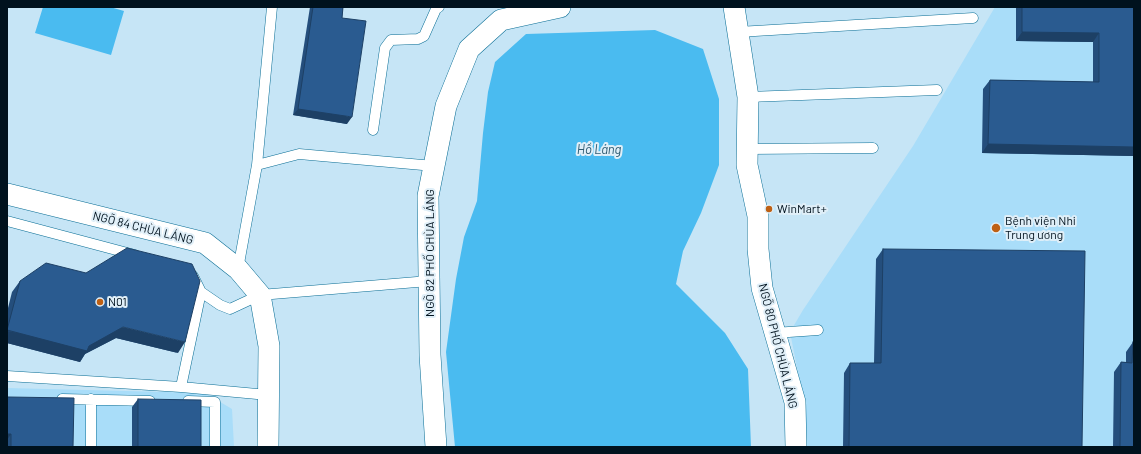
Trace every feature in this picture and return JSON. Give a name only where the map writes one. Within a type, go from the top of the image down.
[{"type":"street","name":"NGÕ 82 PHỐ CHÙA LÁNG","points":[[436,447],[430,355],[428,196],[446,106],[469,49],[501,20],[560,7]]},
{"type":"street","name":"NGÕ 80 PHỐ CHÙA LÁNG","points":[[734,7],[748,97],[747,165],[758,216],[758,249],[762,288],[794,402],[796,447]]},
{"type":"street","name":"NGÕ 84 CHÙA LÁNG","points":[[7,194],[205,243],[238,269],[260,295]]},
{"type":"street","points":[[260,295],[268,346],[268,447]]},
{"type":"lane","points":[[238,269],[257,165],[272,7]]},
{"type":"lane","points":[[373,130],[385,48],[391,40],[418,39],[424,36],[436,9],[439,7]]},
{"type":"lane","points":[[738,32],[972,18]]},
{"type":"lane","points":[[748,97],[937,90]]},
{"type":"lane","points":[[747,148],[873,148]]},
{"type":"lane","points":[[257,165],[299,154],[434,166]]},
{"type":"lane","points":[[7,221],[144,257]]},
{"type":"lane","points":[[189,270],[201,292],[220,305],[230,309],[260,295],[429,281]]},
{"type":"lane","points":[[180,387],[201,292]]},
{"type":"lane","points":[[774,333],[818,330]]},
{"type":"lane","points":[[7,376],[180,387],[268,395]]},
{"type":"lane","points":[[53,399],[161,401]]},
{"type":"lane","points":[[91,399],[91,447]]},
{"type":"lane","points":[[176,401],[215,402],[215,447]]},
{"type":"shaded area","name":"Bệnh viện Nhi Trung ương","points":[[995,7],[1134,7],[1134,447],[804,447],[802,393],[790,332],[803,310],[913,146]]},
{"type":"shaded area","points":[[7,388],[205,393],[232,409],[234,447],[7,447]]},
{"type":"water","points":[[43,7],[110,7],[124,11],[111,55],[35,33]]},
{"type":"water","name":"Hồ Láng","points":[[655,30],[703,49],[719,99],[719,165],[701,213],[683,251],[676,284],[725,333],[748,369],[751,447],[455,447],[446,352],[456,279],[464,237],[477,201],[488,92],[495,62],[526,34]]},
{"type":"building","points":[[313,7],[343,7],[342,18],[366,21],[352,117],[298,109]]},
{"type":"building","points":[[1022,7],[1134,7],[1134,147],[988,144],[990,80],[1099,82],[1099,33],[1022,32]]},
{"type":"building","name":"N01","points":[[127,248],[192,264],[200,281],[185,342],[123,327],[89,346],[87,351],[7,330],[20,281],[46,263],[86,273]]},
{"type":"building","points":[[883,249],[1085,251],[1082,447],[849,447],[850,363],[881,363]]},
{"type":"building","points":[[1133,342],[1134,447],[1120,447],[1121,362],[1132,363]]},
{"type":"building","points":[[7,397],[74,398],[73,447],[11,447],[11,434],[7,434]]},
{"type":"building","points":[[138,399],[201,400],[201,447],[138,447]]},
{"type":"place","name":"WinMart+","points":[[769,209]]},
{"type":"place","name":"Bệnh viện Nhi Trung ương","points":[[996,228]]},
{"type":"place","name":"N01","points":[[100,302]]}]
